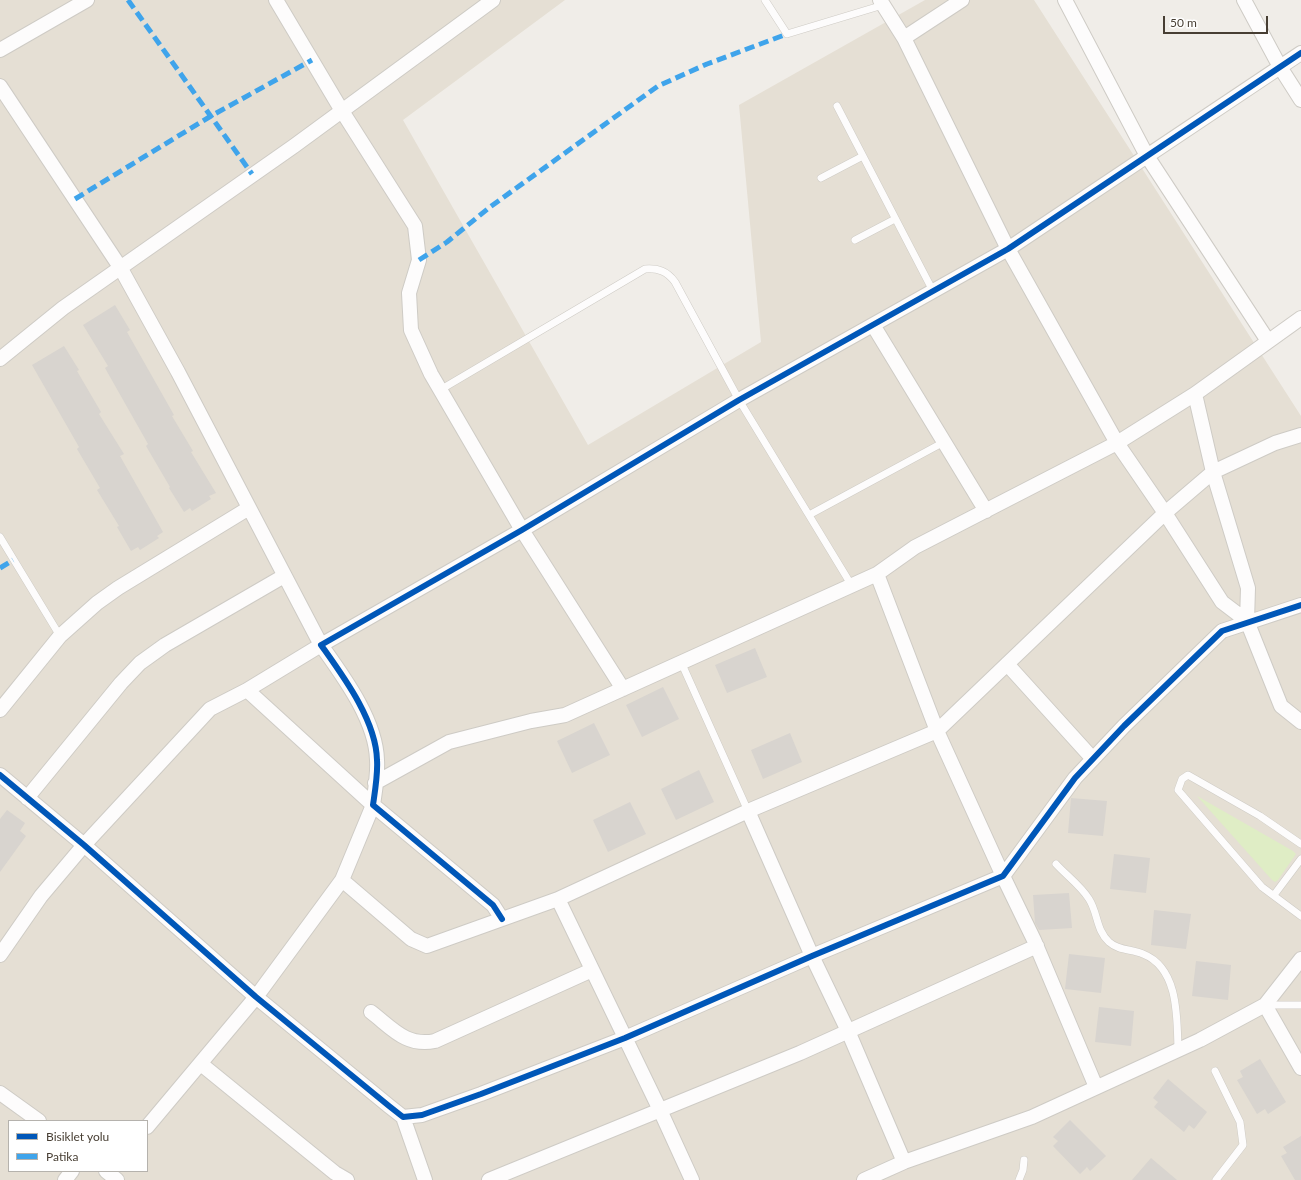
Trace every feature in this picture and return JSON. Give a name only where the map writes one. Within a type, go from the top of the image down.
[{"type":"street","points":[[0,50],[87,0]]},
{"type":"street","points":[[276,0],[342,111],[415,226],[419,260],[409,293],[411,330],[440,390],[522,530],[623,688]]},
{"type":"street","points":[[0,359],[63,308],[342,111],[493,0]]},
{"type":"street","points":[[904,38],[962,0]]},
{"type":"street","points":[[1065,0],[1147,156],[1268,341]]},
{"type":"street","points":[[1244,0],[1280,67],[1301,100]]},
{"type":"street","points":[[882,3],[904,38],[1008,249],[1117,443],[1165,513],[1222,602],[1247,621]]},
{"type":"street","points":[[0,955],[41,896],[84,845],[210,709],[247,690],[321,645],[522,530],[739,400],[1008,249],[1301,53]]},
{"type":"street","points":[[0,86],[120,267],[321,645],[344,676],[368,722],[378,759],[373,805],[342,880],[256,997],[148,1126]]},
{"type":"street","points":[[375,783],[449,742],[565,714],[877,574],[915,547],[1117,443],[1195,394],[1301,318]]},
{"type":"street","points":[[873,325],[986,510]]},
{"type":"street","points":[[1195,394],[1213,472],[1248,588],[1247,621],[1281,706],[1301,722]]},
{"type":"street","points":[[342,880],[411,939],[427,946],[558,899],[748,811],[937,731],[1165,513],[1213,472],[1275,443],[1301,435]]},
{"type":"street","points":[[0,710],[60,636],[97,603],[118,588],[249,508]]},
{"type":"street","points":[[877,574],[937,731],[1002,876],[1037,946],[1096,1087]]},
{"type":"street","points":[[27,798],[140,662],[165,645],[284,576]]},
{"type":"street","points":[[403,1117],[422,1115],[474,1097],[625,1038],[812,956],[1002,876],[1075,778],[1124,726],[1222,631],[1247,621],[1301,605]]},
{"type":"street","points":[[1007,664],[1093,759]]},
{"type":"street","points":[[247,690],[373,805],[493,905],[502,919]]},
{"type":"street","points":[[0,775],[84,845],[256,997],[403,1117],[425,1180]]},
{"type":"street","points":[[748,811],[812,956],[848,1031],[904,1162]]},
{"type":"street","points":[[558,899],[660,1110],[692,1180]]},
{"type":"street","points":[[489,1180],[800,1053],[1037,946]]},
{"type":"street","points":[[864,1180],[904,1162],[1032,1117],[1178,1050],[1265,1005],[1301,959]]},
{"type":"street","points":[[371,1012],[406,1039],[426,1043],[435,1041],[592,970]]},
{"type":"street","points":[[1265,1005],[1301,1068]]},
{"type":"street","points":[[201,1064],[335,1173],[347,1180]]},
{"type":"street","points":[[0,1093],[38,1120]]},
{"type":"street","points":[[65,1180],[71,1172]]},
{"type":"lane","points":[[765,0],[788,34],[882,3]]},
{"type":"lane","points":[[837,106],[933,291]]},
{"type":"lane","points":[[821,178],[863,156]]},
{"type":"lane","points":[[855,240],[895,219]]},
{"type":"lane","points":[[440,390],[645,269],[653,268],[666,272],[675,282],[739,400],[852,586]]},
{"type":"lane","points":[[809,515],[944,442]]},
{"type":"lane","points":[[0,537],[60,636]]},
{"type":"lane","points":[[681,662],[748,811]]},
{"type":"lane","points":[[1301,844],[1260,816],[1188,775],[1182,779],[1178,790],[1262,887],[1301,916]]},
{"type":"lane","points":[[1274,895],[1301,859]]},
{"type":"lane","points":[[1056,864],[1088,897],[1094,907],[1100,931],[1109,942],[1119,948],[1143,954],[1165,970],[1170,979],[1173,992],[1178,1050]]},
{"type":"lane","points":[[1265,1005],[1301,1005]]},
{"type":"lane","points":[[1215,1071],[1240,1122],[1243,1145],[1216,1180]]},
{"type":"lane","points":[[1019,1180],[1023,1170],[1024,1160]]},
{"type":"shaded area","points":[[0,0],[565,0],[403,120],[588,445],[761,342],[739,105],[925,0],[1034,0],[1301,416],[1301,1180],[0,1180]]},
{"type":"green space","points":[[1197,796],[1296,854],[1278,880],[1275,882],[1272,880]]},
{"type":"building","points":[[115,305],[130,330],[127,332],[174,415],[172,416],[193,451],[191,452],[216,493],[209,496],[211,499],[192,511],[190,508],[184,512],[169,488],[170,487],[146,446],[148,444],[105,368],[108,366],[83,325]]},
{"type":"building","points":[[64,346],[79,370],[77,371],[101,412],[99,414],[124,454],[120,456],[163,532],[157,536],[159,538],[140,550],[138,547],[131,551],[117,527],[119,526],[97,490],[100,488],[77,449],[79,447],[32,365]]},
{"type":"building","points":[[755,648],[767,677],[727,693],[715,665]]},
{"type":"building","points":[[663,687],[679,719],[642,737],[626,705]]},
{"type":"building","points":[[594,723],[610,755],[572,773],[557,741]]},
{"type":"building","points":[[790,733],[802,762],[763,779],[751,750]]},
{"type":"building","points":[[699,770],[714,802],[676,820],[661,789]]},
{"type":"building","points":[[1071,798],[1107,801],[1103,836],[1068,833]]},
{"type":"building","points":[[630,802],[646,834],[608,852],[593,820]]},
{"type":"building","points":[[7,810],[25,823],[20,831],[26,836],[0,872],[0,819]]},
{"type":"building","points":[[1114,854],[1150,858],[1146,893],[1110,889]]},
{"type":"building","points":[[1069,893],[1072,928],[1039,930],[1035,923],[1033,895]]},
{"type":"building","points":[[1154,910],[1191,914],[1186,949],[1151,945]]},
{"type":"building","points":[[1069,954],[1105,958],[1101,993],[1065,989]]},
{"type":"building","points":[[1196,961],[1231,965],[1228,1000],[1192,996]]},
{"type":"building","points":[[1099,1007],[1134,1011],[1131,1046],[1095,1042]]},
{"type":"building","points":[[1260,1059],[1286,1102],[1268,1114],[1265,1109],[1257,1114],[1237,1080],[1243,1077],[1240,1071]]},
{"type":"building","points":[[1168,1079],[1207,1112],[1194,1129],[1189,1125],[1184,1132],[1154,1107],[1158,1102],[1153,1098]]},
{"type":"building","points":[[1070,1120],[1106,1156],[1090,1171],[1087,1167],[1080,1174],[1053,1146],[1058,1141],[1053,1137]]},
{"type":"building","points":[[1301,1136],[1301,1180],[1295,1180],[1281,1156],[1287,1153],[1283,1147]]},
{"type":"building","points":[[1151,1158],[1177,1180],[1132,1180]]},
{"type":"marked path","points":[[128,0],[252,174]]},
{"type":"marked path","points":[[419,260],[447,242],[490,207],[658,86],[707,64],[787,34]]},
{"type":"marked path","points":[[75,199],[211,116],[312,60]]},
{"type":"marked path","points":[[0,568],[13,560]]},
{"type":"cycle path","points":[[502,919],[493,905],[373,805],[377,760],[371,730],[357,699],[321,645],[522,530],[739,400],[1008,249],[1301,53]]},
{"type":"cycle path","points":[[0,775],[84,845],[256,997],[389,1106],[403,1117],[422,1115],[481,1094],[625,1038],[812,956],[1003,876],[1075,778],[1124,726],[1222,631],[1301,605]]}]
